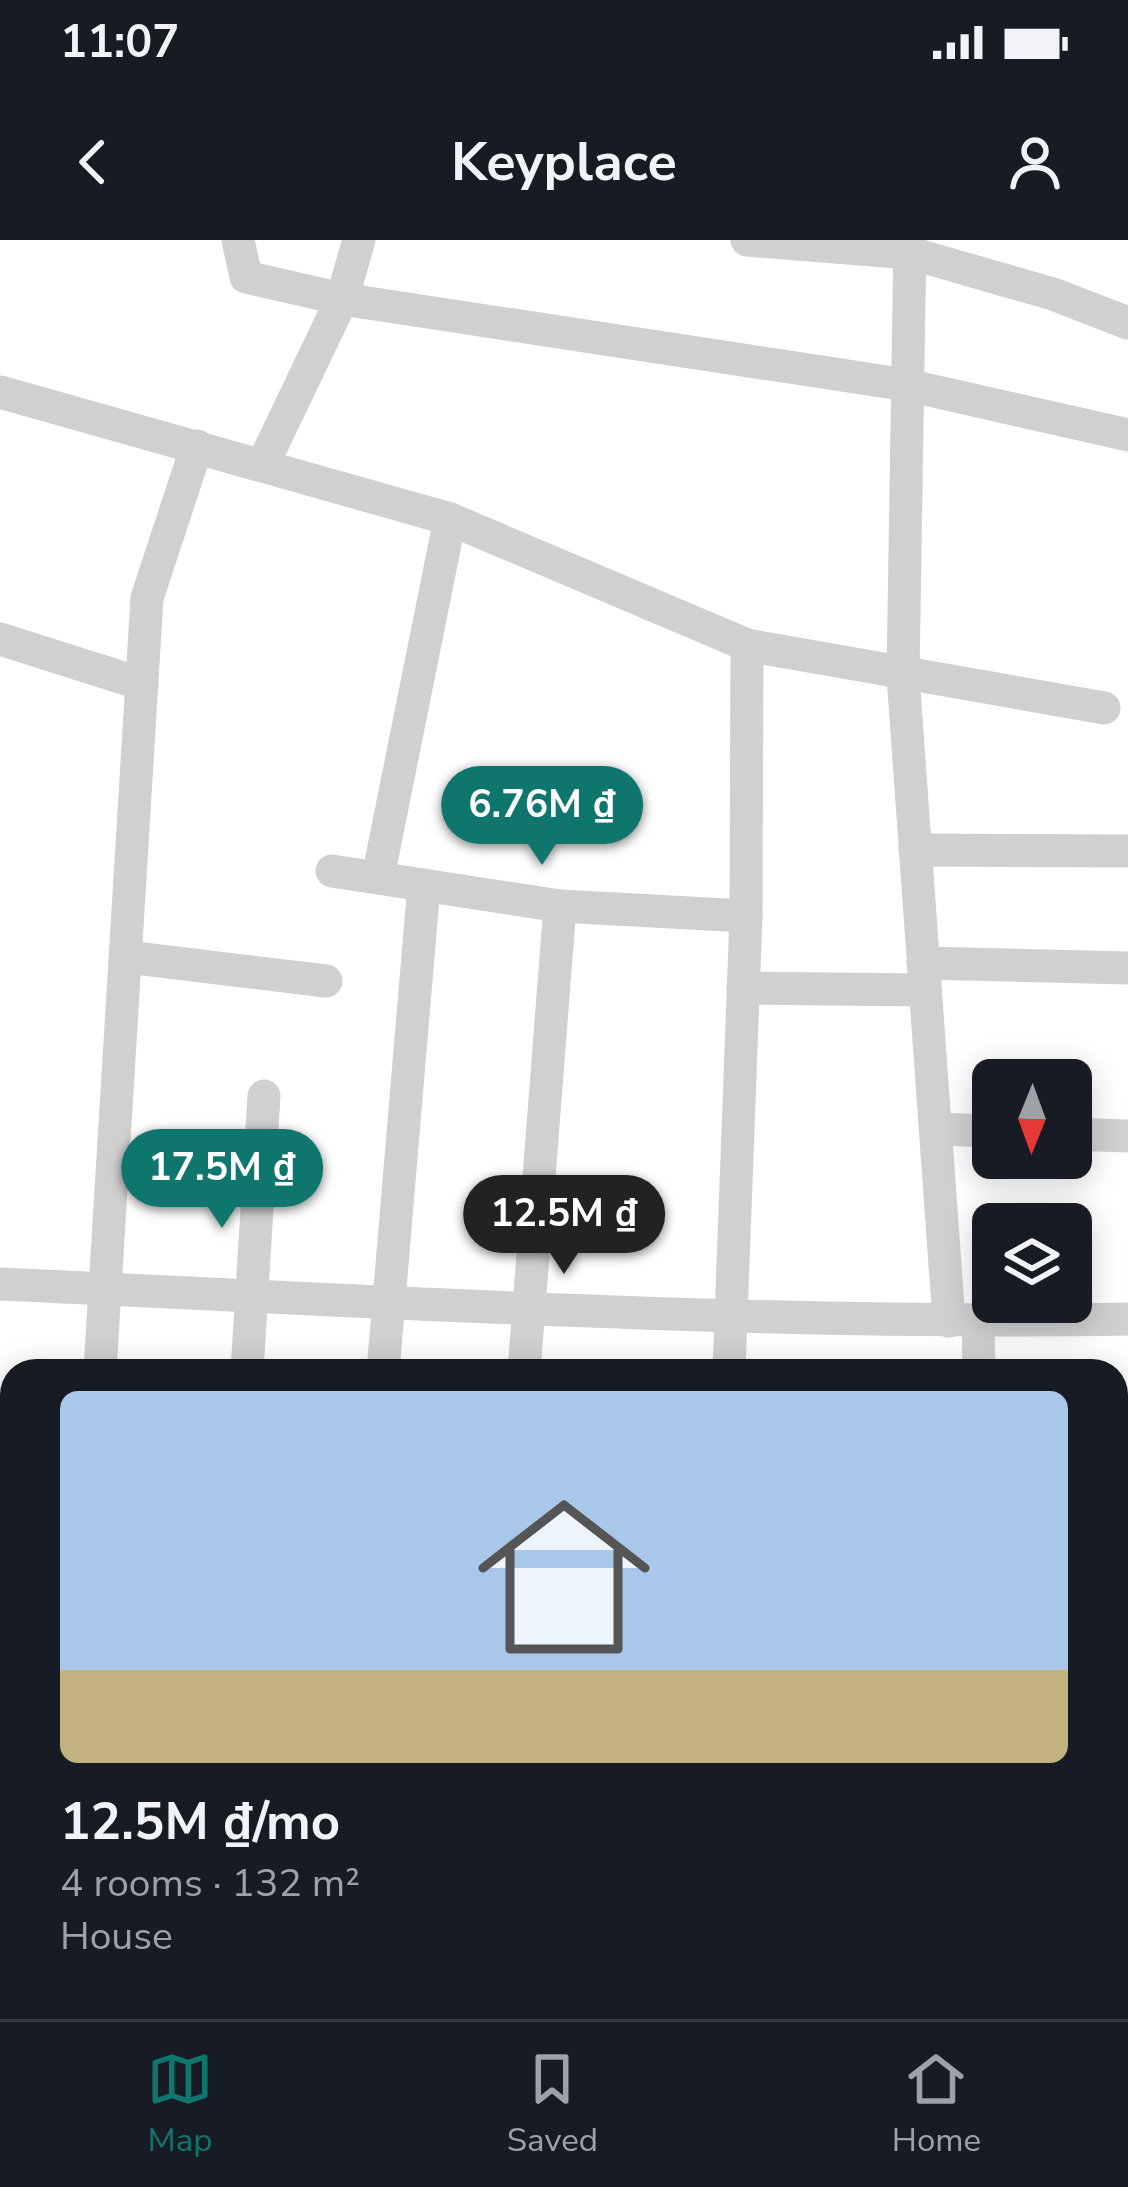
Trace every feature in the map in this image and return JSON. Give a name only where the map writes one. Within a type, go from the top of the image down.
[{"type":"street","points":[[238,240],[246,278],[342,299],[907,386],[1128,435]]},
{"type":"street","points":[[263,464],[342,299],[358,240]]},
{"type":"street","points":[[747,240],[910,247],[1128,323]]},
{"type":"street","points":[[910,247],[903,676],[936,1129],[964,1321],[975,1359]]},
{"type":"street","points":[[0,392],[450,519],[747,645],[1104,708]]},
{"type":"street","points":[[101,1359],[147,598],[197,446]]},
{"type":"street","points":[[379,878],[450,519]]},
{"type":"street","points":[[0,639],[142,684]]},
{"type":"street","points":[[730,1359],[746,916],[747,645]]},
{"type":"street","points":[[915,850],[1128,851]]},
{"type":"street","points":[[332,871],[560,906],[746,916]]},
{"type":"street","points":[[384,1359],[424,885]]},
{"type":"street","points":[[525,1359],[560,906]]},
{"type":"street","points":[[127,957],[326,981]]},
{"type":"street","points":[[743,988],[1128,968]]},
{"type":"street","points":[[248,1359],[264,1096]]},
{"type":"street","points":[[936,1129],[972,1130]]},
{"type":"street","points":[[1092,1135],[1128,1136]]},
{"type":"street","points":[[0,1284],[529,1311],[964,1321],[1128,1319]]}]
